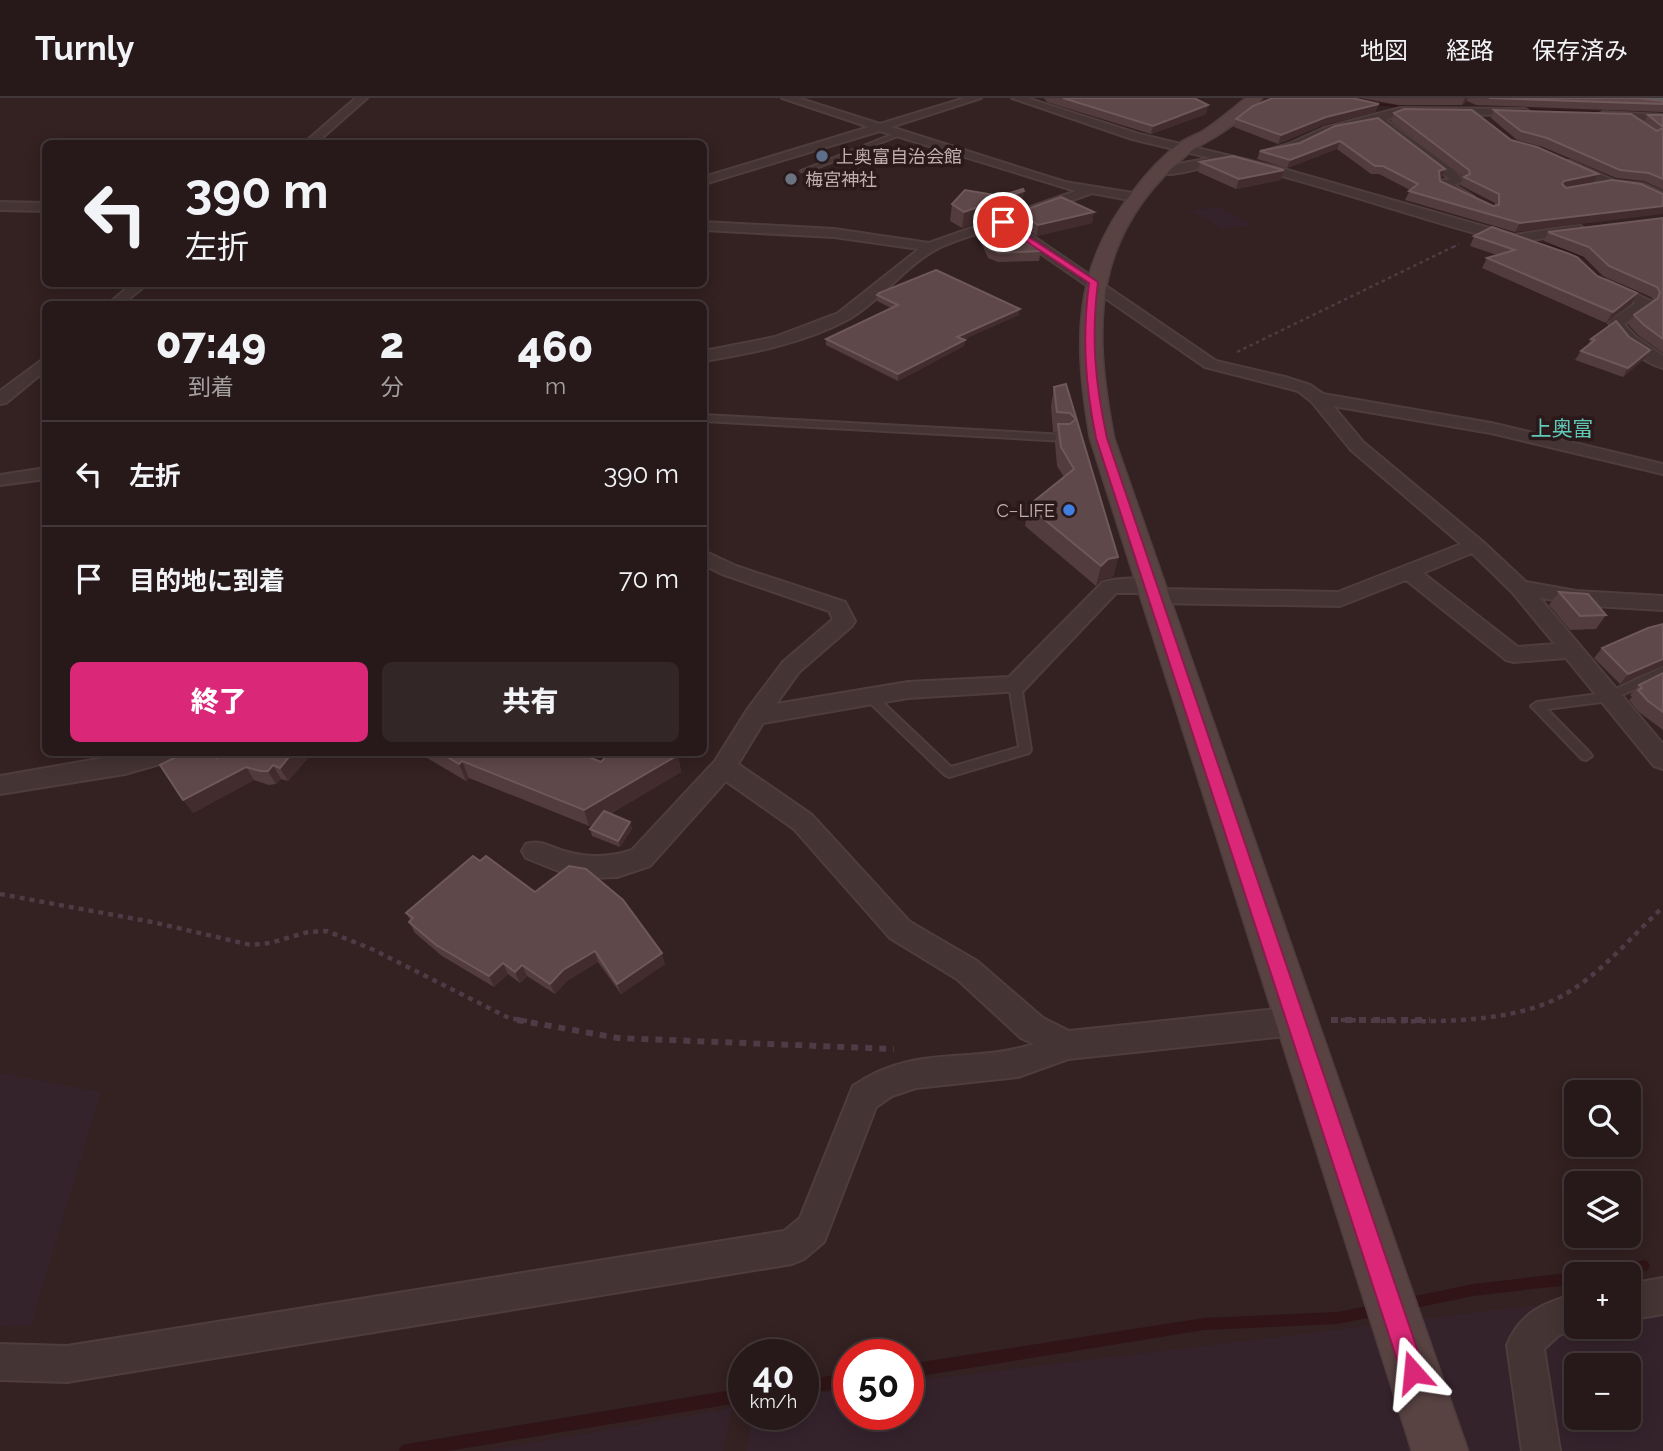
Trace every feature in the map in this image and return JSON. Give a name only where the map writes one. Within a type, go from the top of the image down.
[{"type":"highway","points":[[1648,98],[1663,101]]},
{"type":"main road","points":[[1236,98],[1135,197],[1110,237],[1094,282],[1088,343],[1092,393],[1102,438],[1196,729],[1440,1451]]},
{"type":"main road","points":[[1191,142],[1246,98]]},
{"type":"main road","points":[[1191,142],[1255,98]]},
{"type":"main road","points":[[1191,142],[1238,118],[1265,98]]},
{"type":"street","points":[[313,140],[362,98]]},
{"type":"street","points":[[787,98],[1063,185],[1135,197]]},
{"type":"street","points":[[707,180],[976,98]]},
{"type":"street","points":[[1025,98],[1091,124],[1191,142],[1276,170],[1521,238],[1548,251]]},
{"type":"street","points":[[1457,98],[1492,128]]},
{"type":"street","points":[[1160,170],[1292,147],[1328,130],[1378,113],[1471,110],[1537,112]]},
{"type":"street","points":[[1378,113],[1458,181],[1442,184],[1478,202]]},
{"type":"street","points":[[1588,114],[1631,119],[1663,118]]},
{"type":"street","points":[[1559,160],[1607,185],[1640,187],[1663,198]]},
{"type":"street","points":[[707,355],[778,341],[816,329],[844,316],[930,247],[1090,190]]},
{"type":"street","points":[[0,206],[42,207]]},
{"type":"street","points":[[1003,222],[1211,364],[1279,380],[1304,388],[1318,398],[1357,446],[1475,545],[1519,587],[1663,760]]},
{"type":"street","points":[[707,226],[834,233],[930,247]]},
{"type":"street","points":[[1521,238],[1588,228]]},
{"type":"street","points":[[1597,281],[1644,300],[1646,303],[1616,323],[1617,327],[1663,363]]},
{"type":"street","points":[[119,301],[136,287]]},
{"type":"street","points":[[0,400],[42,365]]},
{"type":"street","points":[[1318,398],[1491,428],[1663,469]]},
{"type":"street","points":[[0,480],[42,473]]},
{"type":"street","points":[[755,716],[908,690],[1015,685],[1110,587],[1340,599],[1475,545]]},
{"type":"street","points":[[535,850],[561,861],[588,867],[617,866],[641,858],[724,767],[755,716],[791,667],[844,621],[838,607],[729,570],[707,559]]},
{"type":"street","points":[[1407,571],[1514,655],[1572,650]]},
{"type":"street","points":[[1519,587],[1576,597],[1663,603]]},
{"type":"street","points":[[0,785],[125,765],[158,756]]},
{"type":"street","points":[[724,767],[803,822],[900,930],[967,970],[1032,1028],[1068,1045]]},
{"type":"street","points":[[0,1362],[67,1364],[792,1247],[812,1230],[864,1097],[878,1085],[918,1070],[1012,1064],[1068,1045],[1301,1037]]},
{"type":"street","points":[[1641,1300],[1663,1296]]},
{"type":"street","points":[[1541,1451],[1525,1345],[1535,1329],[1553,1318],[1564,1315]]},
{"type":"lane","points":[[804,171],[901,133]]},
{"type":"lane","points":[[707,418],[1066,438]]},
{"type":"lane","points":[[1586,756],[1537,706],[1609,697],[1663,671]]},
{"type":"lane","points":[[870,696],[948,772],[1025,750],[1015,685]]},
{"type":"path","points":[[1211,364],[1489,230]]},
{"type":"path","points":[[0,894],[152,922],[251,945],[270,943],[308,932],[327,931],[374,950],[509,1018],[618,1038],[903,1049]]},
{"type":"path","points":[[1301,1037],[1499,1016],[1541,1005],[1571,992],[1663,907]]},
{"type":"shaded area","points":[[1218,207],[1252,225],[1224,229],[1191,211]]},
{"type":"shaded area","points":[[0,1073],[101,1092],[31,1325],[0,1326]]},
{"type":"shaded area","points":[[1663,1289],[1663,1451],[746,1451],[749,1430],[819,1430],[819,1393],[833,1391],[833,1430],[924,1430],[924,1380],[1564,1302],[1564,1339],[1641,1339],[1641,1292]]},
{"type":"shaded area","points":[[728,1409],[728,1427],[723,1451],[488,1451]]},
{"type":"building","points":[[1063,98],[1194,98],[1208,105],[1153,126]]},
{"type":"building","points":[[1273,98],[1352,98],[1379,104],[1326,117],[1281,135],[1236,119],[1253,106]]},
{"type":"building","points":[[1489,98],[1639,98],[1663,101],[1663,104]]},
{"type":"building","points":[[1404,109],[1472,110],[1511,140],[1537,147],[1598,174],[1564,181],[1562,184],[1566,188],[1612,180],[1641,184],[1663,194],[1663,206],[1520,223],[1409,191],[1418,184],[1383,166],[1375,166],[1340,141],[1290,160],[1260,151],[1300,143],[1335,126],[1378,118],[1445,169],[1439,171],[1440,181],[1493,206],[1499,205],[1499,194],[1464,177],[1470,174],[1469,170],[1394,113]]},
{"type":"building","points":[[1494,110],[1631,114],[1657,131],[1663,128],[1663,179],[1649,173],[1620,170],[1547,138],[1521,131]]},
{"type":"building","points":[[1648,115],[1663,115],[1663,127]]},
{"type":"building","points":[[1233,156],[1284,170],[1239,179],[1200,162]]},
{"type":"building","points":[[1023,189],[1024,191],[964,212],[952,204],[965,190],[1000,196]]},
{"type":"building","points":[[1061,197],[1094,212],[1038,225],[1019,212]]},
{"type":"building","points":[[1663,218],[1663,339],[1634,315],[1658,298],[1660,292],[1657,287],[1609,266],[1589,247],[1548,232]]},
{"type":"building","points":[[1002,220],[1019,231],[1011,233],[1041,251],[999,253],[989,249],[977,228]]},
{"type":"building","points":[[1492,227],[1577,257],[1597,276],[1637,293],[1613,312],[1487,258],[1515,250],[1474,236]]},
{"type":"building","points":[[936,270],[1020,309],[957,337],[965,340],[898,374],[826,339],[898,305],[877,295],[879,293]]},
{"type":"building","points":[[1616,321],[1629,337],[1650,350],[1628,368],[1581,351],[1595,340],[1591,339]]},
{"type":"building","points":[[1066,384],[1118,557],[1108,559],[1101,566],[1028,506],[1074,469],[1061,447],[1058,424],[1070,424],[1076,419],[1070,413],[1057,412],[1054,387]]},
{"type":"building","points":[[1559,592],[1588,594],[1606,615],[1580,616]]},
{"type":"building","points":[[1663,624],[1663,659],[1628,674],[1602,648],[1648,628]]},
{"type":"building","points":[[1663,673],[1663,712],[1638,690],[1642,688],[1639,685]]},
{"type":"building","points":[[178,756],[290,756],[280,768],[273,765],[268,771],[260,771],[246,767],[183,800],[160,765]]},
{"type":"building","points":[[446,756],[587,756],[601,762],[606,756],[676,756],[584,810],[462,761],[459,764]]},
{"type":"building","points":[[604,811],[630,822],[618,841],[590,829]]},
{"type":"building","points":[[473,856],[480,861],[486,856],[535,892],[569,866],[586,869],[623,900],[662,953],[617,984],[595,951],[563,970],[550,984],[522,965],[515,972],[503,963],[489,976],[436,945],[409,922],[413,918],[406,913]]},
{"type":"waterway","points":[[1040,101],[1063,111]]},
{"type":"waterway","points":[[1368,103],[1423,109]]},
{"type":"waterway","points":[[1514,109],[1612,113]]},
{"type":"waterway","points":[[1637,114],[1663,115]]},
{"type":"waterway","points":[[1241,158],[1308,176]]},
{"type":"waterway","points":[[1388,199],[1590,258]]},
{"type":"waterway","points":[[1406,1304],[1473,1290],[1564,1280]]},
{"type":"waterway","points":[[924,1368],[1204,1324],[1337,1318],[1378,1310]]},
{"type":"waterway","points":[[819,1385],[833,1382]]},
{"type":"waterway","points":[[406,1451],[728,1398]]},
{"type":"place","name":"上奥富自治会館","points":[[822,156]]},
{"type":"place","name":"梅宮神社","points":[[791,179]]},
{"type":"place","name":"C−LIFE","points":[[1069,510]]},
{"type":"district","name":"上奥富","points":[[1562,428]]},
{"type":"route","points":[[1003,222],[1094,282],[1088,354],[1092,393],[1102,438],[1196,729],[1413,1372]]}]
